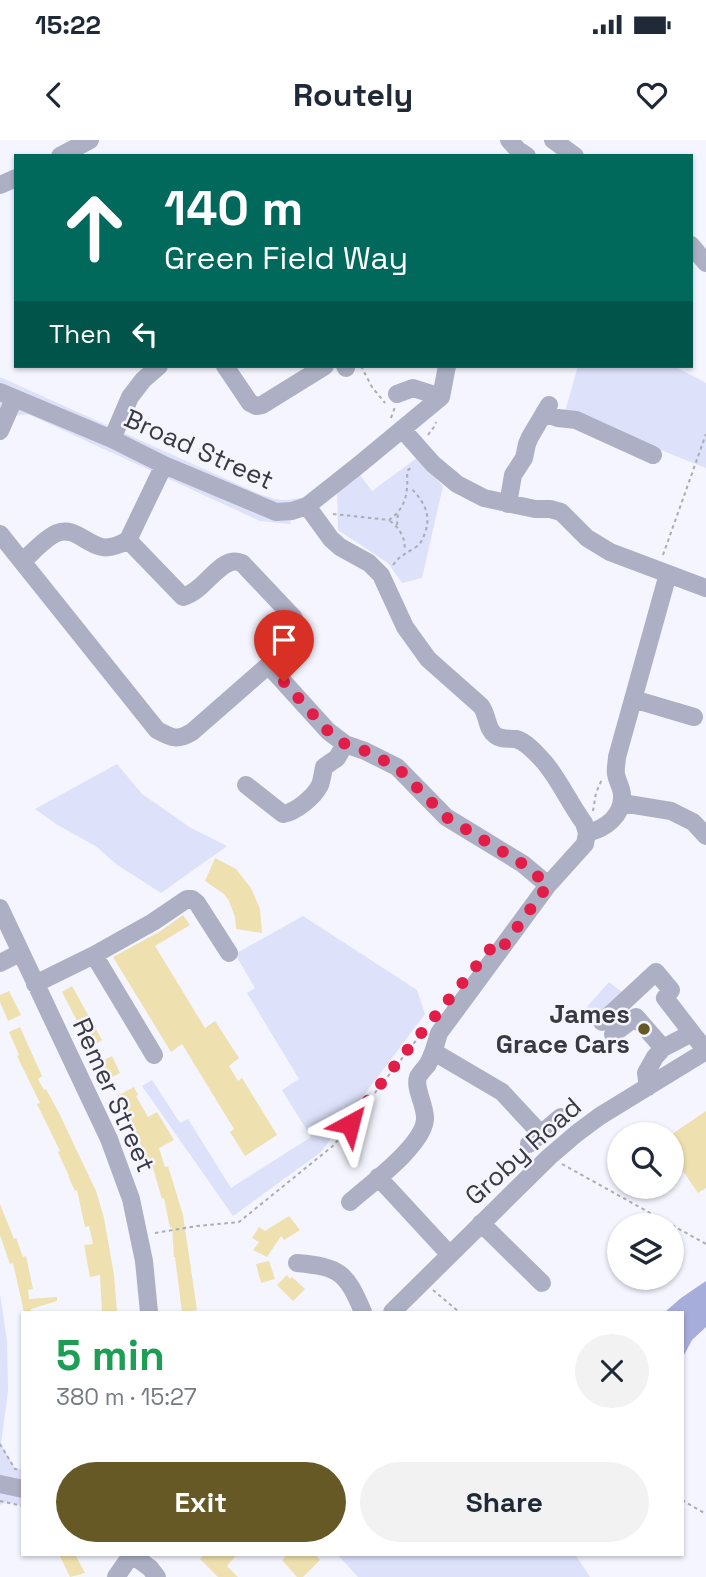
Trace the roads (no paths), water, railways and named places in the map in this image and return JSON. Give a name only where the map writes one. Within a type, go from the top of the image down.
[{"type":"street","points":[[64,154],[90,140]]},
{"type":"street","points":[[509,140],[525,154]]},
{"type":"street","points":[[553,140],[572,154]]},
{"type":"street","points":[[693,247],[706,262]]},
{"type":"street","points":[[112,439],[130,397],[157,368]]},
{"type":"street","points":[[226,368],[250,403],[256,406],[262,405],[322,368]]},
{"type":"street","points":[[350,1202],[405,1154],[425,1127],[426,1114],[418,1077],[433,1052],[439,1033],[548,885],[584,844],[587,833],[584,823],[546,764],[526,744],[518,740],[498,738],[491,732],[486,712],[428,659],[405,627],[381,575],[369,563],[331,539],[309,509],[441,397],[447,368]]},
{"type":"street","points":[[391,399],[413,388],[441,397]]},
{"type":"street","points":[[0,431],[7,396]]},
{"type":"street","name":"Broad Street","points":[[7,396],[276,512],[309,509]]},
{"type":"street","points":[[508,504],[513,475],[524,458],[530,437],[551,411],[653,455]]},
{"type":"street","points":[[402,429],[433,464],[457,484],[484,498],[561,512],[587,538],[610,552],[706,588]]},
{"type":"street","points":[[23,561],[54,534],[66,531],[100,547],[120,545],[128,540],[164,465]]},
{"type":"street","points":[[0,534],[157,730],[170,737],[183,738],[296,641],[299,632],[297,623],[242,563],[232,561],[223,566],[191,595],[183,597],[128,540]]},
{"type":"street","points":[[587,833],[608,824],[617,815],[622,803],[622,792],[616,774],[617,757],[668,574]]},
{"type":"street","points":[[269,666],[328,731],[345,744],[397,767],[446,817],[523,864],[548,885]]},
{"type":"street","points":[[633,699],[694,717]]},
{"type":"street","points":[[246,785],[283,814],[291,813],[320,786],[324,767],[337,758],[345,744]]},
{"type":"street","points":[[622,803],[671,811],[693,822],[705,835]]},
{"type":"street","points":[[35,984],[94,956],[153,922],[181,902],[191,899],[197,903],[229,953]]},
{"type":"street","name":"Remer Street","points":[[0,908],[109,1139],[131,1199],[144,1261],[149,1311]]},
{"type":"street","points":[[0,963],[20,953]]},
{"type":"street","points":[[94,956],[154,1055]]},
{"type":"street","points":[[663,1048],[636,1017],[607,1028],[656,972],[671,990],[665,998],[706,1051]]},
{"type":"street","points":[[648,1087],[646,1073],[663,1048],[692,1033]]},
{"type":"street","name":"Groby Road","points":[[393,1311],[549,1157],[577,1133],[706,1051]]},
{"type":"street","points":[[433,1052],[502,1092],[535,1139],[561,1116]]},
{"type":"street","points":[[378,1177],[450,1255]]},
{"type":"street","points":[[481,1223],[542,1283]]},
{"type":"street","points":[[297,1263],[322,1265],[337,1270],[353,1289],[363,1311]]},
{"type":"street","points":[[0,1484],[21,1489]]},
{"type":"street","points":[[116,1577],[131,1556]]},
{"type":"street","points":[[133,1556],[157,1577]]},
{"type":"water","points":[[706,1281],[706,1327],[692,1340],[684,1355],[684,1311],[666,1311]]},
{"type":"place","name":"James Grace Cars","points":[[644,1029]]}]
